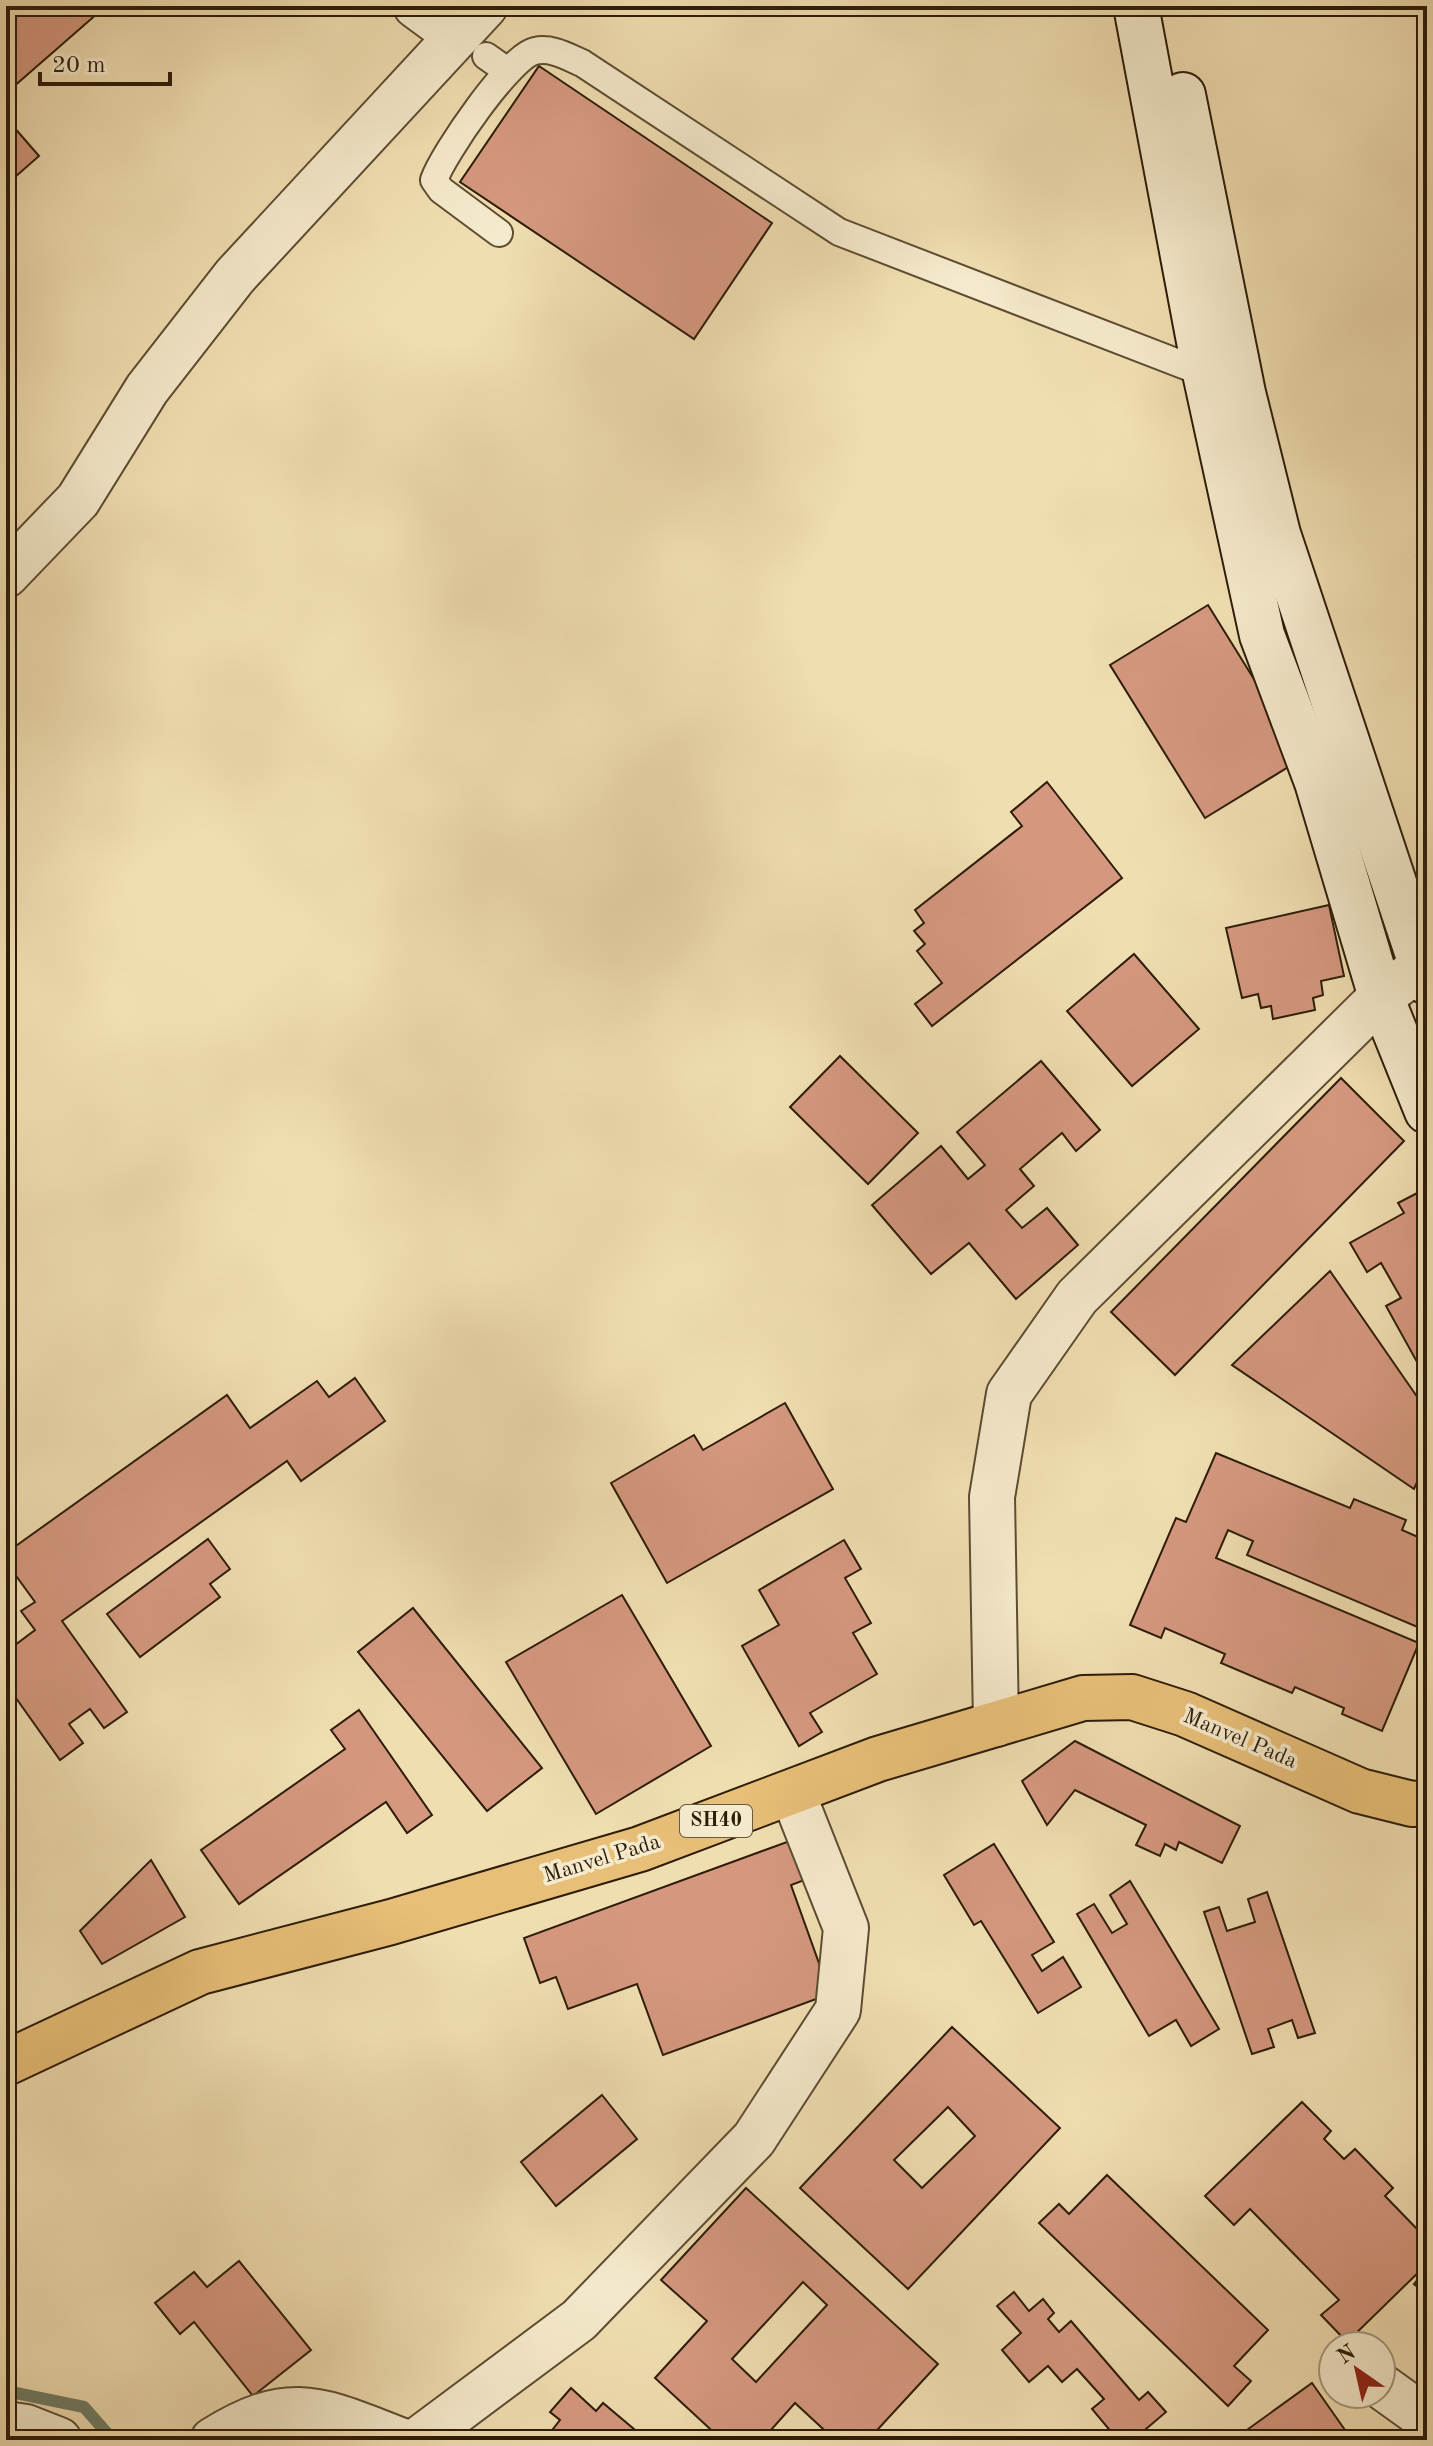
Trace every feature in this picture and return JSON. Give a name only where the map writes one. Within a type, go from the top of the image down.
[{"type":"main road","name":"Manvel Pada","points":[[6,2063],[200,1972],[391,1922],[640,1849],[793,1794],[878,1759],[1083,1698],[1132,1697],[1185,1714],[1360,1791],[1412,1804],[1427,1803]]},
{"type":"street","points":[[6,575],[78,500],[147,389],[235,276],[483,42],[416,6]]},
{"type":"street","points":[[1136,6],[1205,373],[1262,635],[1317,782],[1381,997],[1427,1111]]},
{"type":"street","points":[[996,1724],[992,1497],[1009,1394],[1077,1297],[1381,997],[1424,974],[1278,534],[1243,393],[1165,6]]},
{"type":"street","points":[[418,2440],[590,2308],[754,2139],[838,2010],[846,1928],[793,1794]]},
{"type":"street","points":[[1397,2397],[1427,2419]]},
{"type":"street","points":[[213,2440],[240,2423],[282,2409],[326,2413],[400,2440]]},
{"type":"street","points":[[6,2424],[26,2427],[59,2440]]},
{"type":"lane","points":[[499,233],[441,190],[434,180],[483,42],[551,51],[582,63],[839,232],[1205,373],[1243,393]]},
{"type":"building","points":[[6,6],[106,6],[12,88],[6,81]]},
{"type":"building","points":[[539,66],[772,223],[694,339],[460,182]]},
{"type":"building","points":[[6,118],[39,156],[6,185]]},
{"type":"building","points":[[1427,555],[1427,585],[1424,585],[1417,557]]},
{"type":"building","points":[[1208,605],[1303,758],[1205,818],[1110,665]]},
{"type":"building","points":[[1047,782],[1122,878],[932,1026],[915,1004],[942,983],[917,951],[925,944],[914,931],[924,923],[915,910],[1022,826],[1011,812]]},
{"type":"building","points":[[1329,905],[1344,976],[1321,981],[1323,995],[1313,998],[1315,1010],[1273,1019],[1271,1006],[1261,1008],[1258,994],[1242,998],[1226,928]]},
{"type":"building","points":[[1134,954],[1199,1029],[1132,1086],[1067,1011]]},
{"type":"building","points":[[840,1056],[918,1133],[868,1184],[790,1107]]},
{"type":"building","points":[[1041,1061],[1100,1130],[1076,1151],[1062,1133],[1020,1169],[1034,1186],[1006,1210],[1022,1228],[1047,1208],[1078,1245],[1016,1299],[969,1243],[931,1274],[872,1205],[941,1146],[968,1179],[985,1165],[957,1132]]},
{"type":"building","points":[[1341,1078],[1404,1141],[1175,1375],[1111,1312]]},
{"type":"building","points":[[1427,1188],[1427,1380],[1386,1306],[1401,1298],[1381,1263],[1367,1272],[1350,1243],[1404,1213],[1398,1203]]},
{"type":"building","points":[[1330,1271],[1427,1411],[1427,1460],[1414,1489],[1232,1365]]},
{"type":"building","points":[[355,1378],[385,1421],[301,1481],[287,1461],[62,1621],[127,1712],[104,1728],[90,1709],[69,1724],[83,1743],[60,1760],[6,1684],[6,1632],[15,1645],[35,1630],[21,1611],[35,1602],[6,1562],[6,1553],[227,1395],[250,1428],[317,1381],[329,1397]]},
{"type":"building","points":[[785,1403],[833,1489],[667,1583],[611,1483],[694,1435],[703,1450]]},
{"type":"building","points":[[1216,1453],[1350,1508],[1354,1499],[1406,1520],[1402,1530],[1427,1541],[1427,1631],[1247,1555],[1253,1541],[1228,1530],[1216,1558],[1419,1643],[1382,1731],[1342,1714],[1344,1708],[1295,1687],[1292,1693],[1221,1663],[1225,1654],[1165,1628],[1161,1638],[1130,1625],[1176,1518],[1186,1522]]},
{"type":"building","points":[[208,1539],[230,1569],[210,1584],[220,1597],[140,1657],[107,1614]]},
{"type":"building","points":[[844,1540],[861,1569],[845,1578],[871,1623],[853,1633],[877,1674],[810,1713],[822,1732],[799,1746],[742,1646],[779,1625],[759,1590]]},
{"type":"building","points":[[622,1595],[711,1746],[596,1814],[506,1662]]},
{"type":"building","points":[[413,1608],[542,1768],[487,1811],[358,1652]]},
{"type":"building","points":[[359,1710],[432,1815],[407,1833],[386,1802],[239,1904],[201,1850],[345,1749],[331,1730]]},
{"type":"building","points":[[1075,1741],[1240,1826],[1222,1863],[1179,1842],[1176,1850],[1165,1844],[1160,1856],[1136,1845],[1146,1825],[1075,1790],[1047,1825],[1022,1781]]},
{"type":"building","points":[[809,1834],[823,1873],[791,1885],[830,1994],[663,2055],[637,1984],[568,2009],[556,1977],[540,1983],[524,1938]]},
{"type":"building","points":[[994,1844],[1054,1942],[1032,1955],[1042,1971],[1063,1957],[1081,1987],[1038,2013],[981,1921],[974,1925],[944,1875]]},
{"type":"building","points":[[151,1860],[185,1917],[102,1964],[80,1931]]},
{"type":"building","points":[[1130,1881],[1219,2029],[1191,2046],[1176,2020],[1149,2036],[1077,1914],[1094,1904],[1112,1933],[1127,1924],[1110,1895]]},
{"type":"building","points":[[1267,1892],[1315,2033],[1298,2038],[1292,2020],[1268,2029],[1274,2047],[1252,2054],[1204,1912],[1219,1907],[1227,1931],[1255,1922],[1248,1899]]},
{"type":"building","points":[[952,2027],[1060,2128],[908,2289],[800,2188]],"holes":[[[948,2107],[975,2136],[922,2188],[894,2160]]]},
{"type":"building","points":[[602,2095],[637,2139],[556,2206],[521,2162]]},
{"type":"building","points":[[1302,2102],[1331,2131],[1324,2139],[1344,2159],[1355,2149],[1393,2188],[1385,2196],[1419,2231],[1427,2224],[1427,2264],[1359,2330],[1335,2330],[1321,2315],[1339,2300],[1250,2209],[1234,2225],[1205,2196]]},
{"type":"building","points":[[1107,2175],[1268,2330],[1234,2366],[1251,2381],[1228,2406],[1039,2223],[1059,2204],[1069,2214]]},
{"type":"building","points":[[746,2188],[938,2364],[868,2440],[835,2440],[795,2403],[762,2440],[722,2440],[655,2378],[707,2321],[661,2280]],"holes":[[[803,2282],[827,2305],[756,2382],[732,2359]]]},
{"type":"building","points":[[239,2261],[311,2350],[253,2396],[194,2322],[180,2334],[155,2303],[194,2272],[207,2287]]},
{"type":"building","points":[[1427,2268],[1427,2295],[1414,2284]]},
{"type":"building","points":[[1014,2292],[1029,2311],[1043,2299],[1054,2313],[1048,2319],[1059,2332],[1071,2321],[1139,2400],[1148,2392],[1166,2412],[1133,2440],[1118,2440],[1092,2409],[1104,2399],[1077,2369],[1062,2382],[1048,2366],[1029,2382],[1002,2350],[1021,2333],[997,2306]]},
{"type":"building","points":[[1312,2383],[1317,2390],[1317,2410],[1331,2410],[1352,2440],[1233,2440]]},
{"type":"building","points":[[571,2388],[596,2411],[603,2403],[647,2440],[556,2440],[549,2434],[560,2420],[550,2412]]},
{"type":"building","points":[[1055,2431],[1062,2440],[1043,2440]]},
{"type":"waterway","points":[[6,2391],[84,2407],[113,2440]]}]
